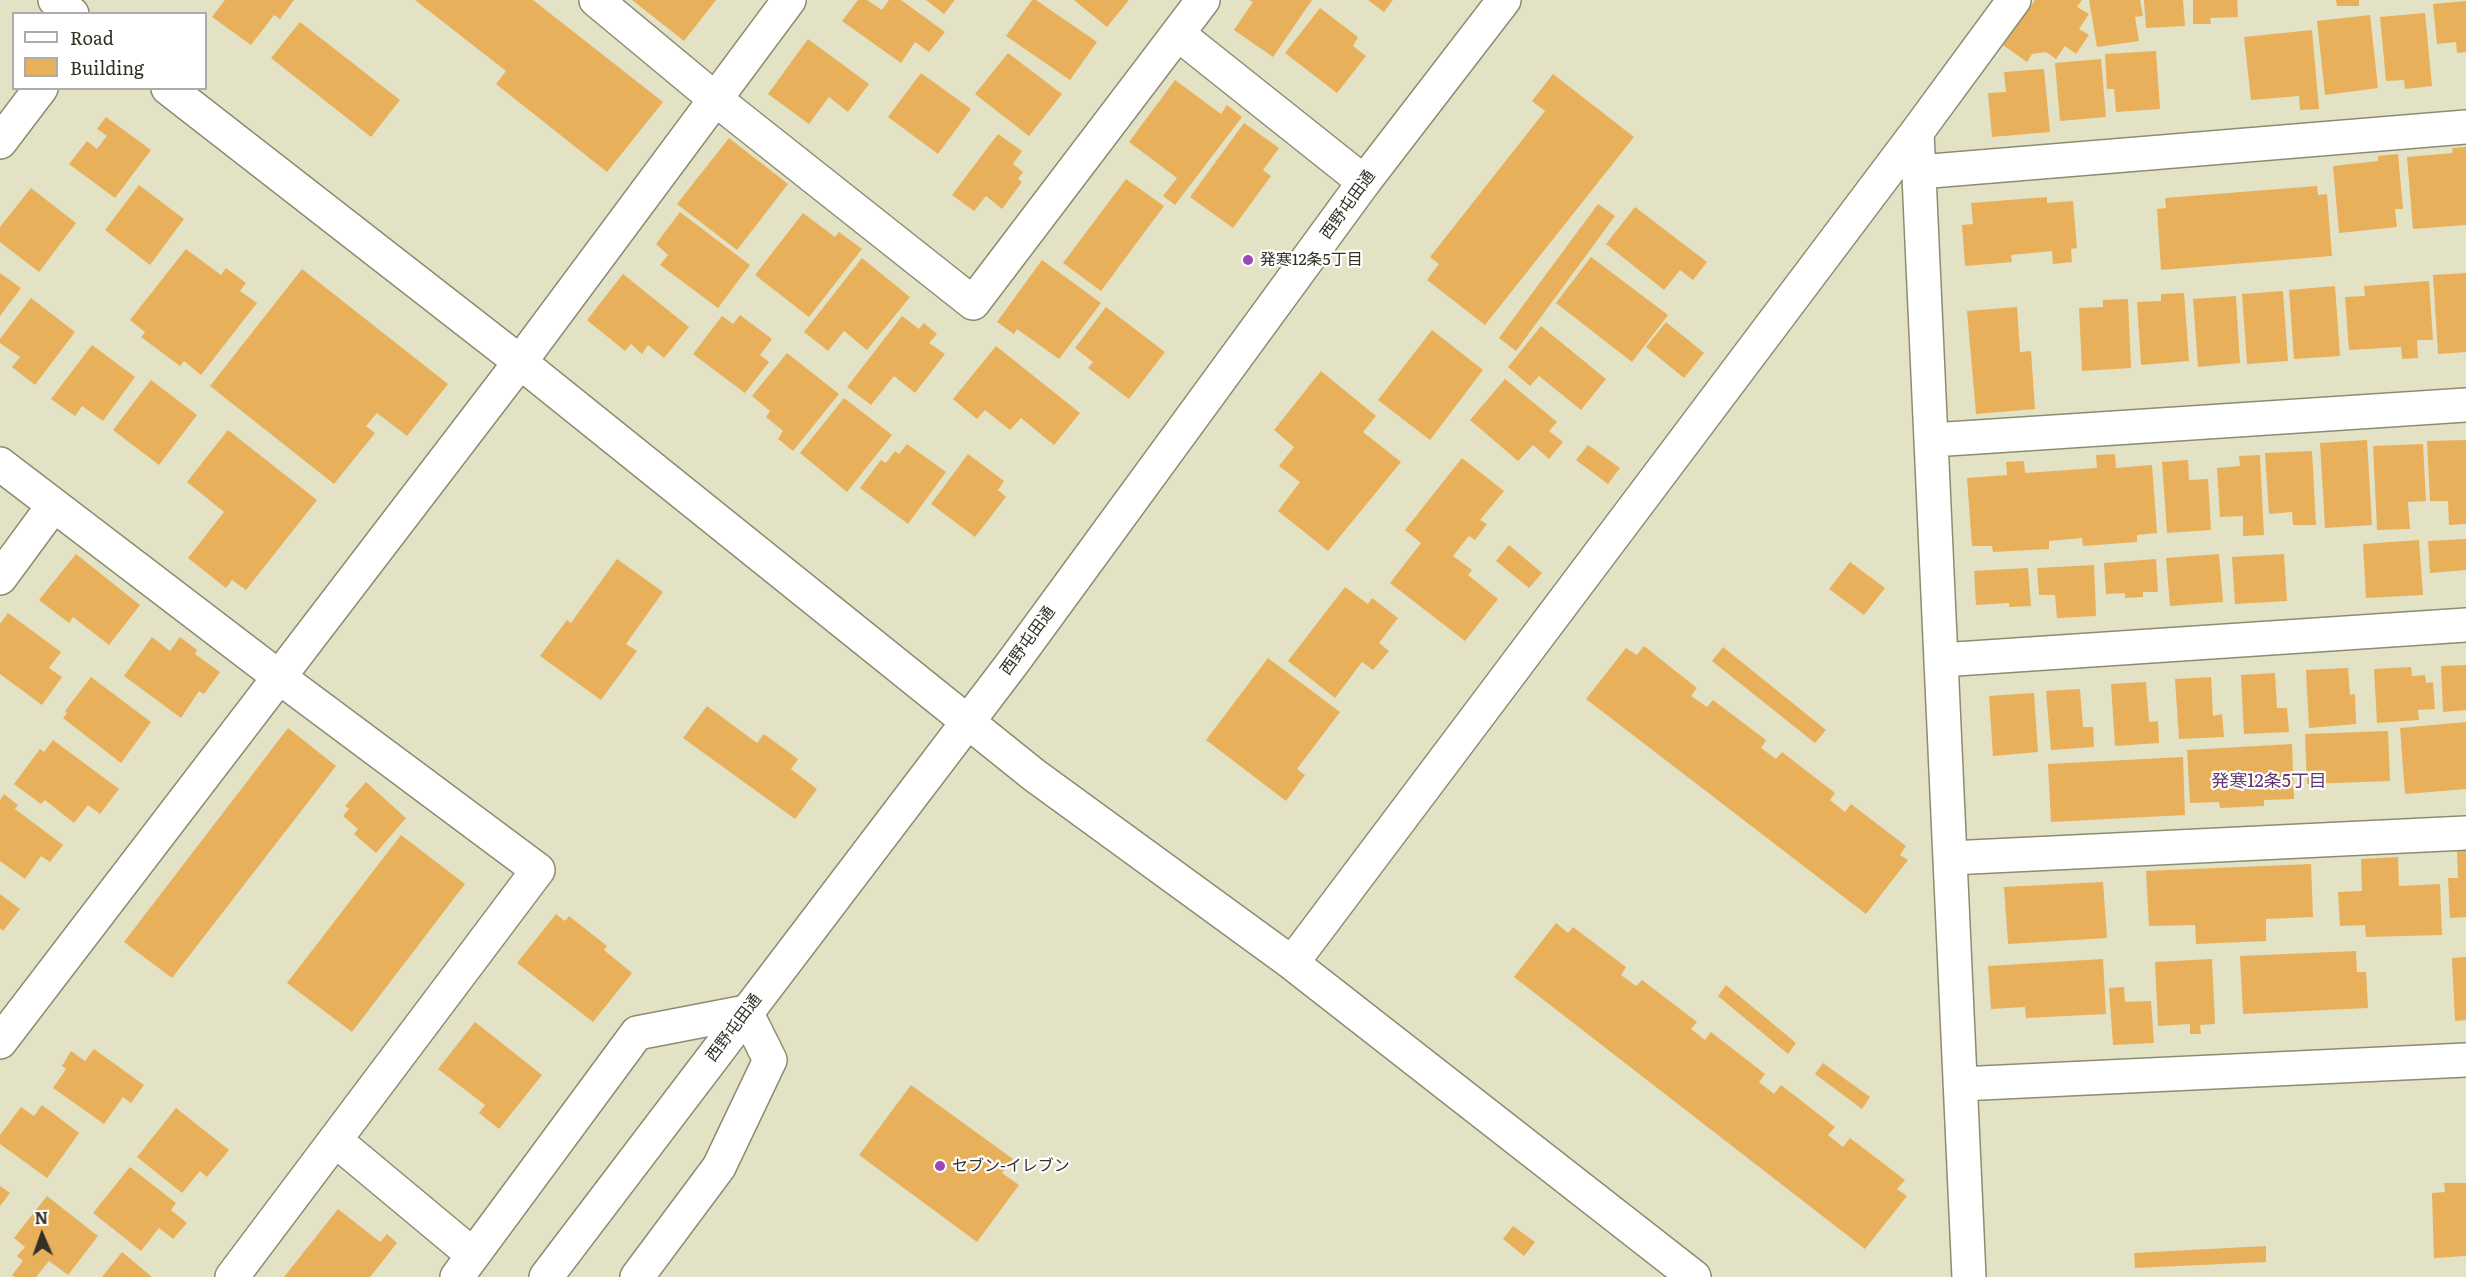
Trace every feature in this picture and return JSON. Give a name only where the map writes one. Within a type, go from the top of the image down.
[{"type":"street","points":[[55,0],[70,12]]},
{"type":"street","points":[[596,0],[714,98],[973,303],[1203,0]]},
{"type":"street","points":[[0,1042],[519,362],[789,0]]},
{"type":"street","name":"西野屯田通","points":[[546,1277],[968,723],[1364,182],[1504,0]]},
{"type":"street","points":[[1292,963],[2014,0]]},
{"type":"street","points":[[1178,34],[1364,182]]},
{"type":"street","points":[[0,142],[39,90]]},
{"type":"street","points":[[171,90],[519,362],[968,723],[1292,963],[1692,1276]]},
{"type":"street","points":[[1919,172],[2466,127]]},
{"type":"street","points":[[1917,132],[1969,1277]]},
{"type":"street","points":[[1932,440],[2466,405]]},
{"type":"street","points":[[0,464],[279,677],[538,870],[232,1277]]},
{"type":"street","points":[[0,578],[53,506]]},
{"type":"street","points":[[1941,660],[2466,625]]},
{"type":"street","points":[[1950,858],[2466,833]]},
{"type":"street","points":[[334,1140],[465,1266],[638,1033],[746,1012],[770,1060],[719,1167],[637,1277]]},
{"type":"street","points":[[1960,1084],[2466,1060]]},
{"type":"building","points":[[225,0],[294,0],[280,19],[274,15],[251,45],[212,17]]},
{"type":"building","points":[[415,0],[533,0],[663,102],[607,172],[496,84],[506,71]]},
{"type":"building","points":[[632,0],[716,0],[684,41]]},
{"type":"building","points":[[858,0],[867,0],[882,10],[889,0],[901,0],[945,32],[929,52],[915,42],[901,63],[842,21]]},
{"type":"building","points":[[926,0],[955,0],[944,14]]},
{"type":"building","points":[[1032,0],[1036,0],[1097,42],[1070,80],[1006,36]]},
{"type":"building","points":[[1074,0],[1129,0],[1107,27]]},
{"type":"building","points":[[1249,0],[1312,0],[1273,57],[1234,30],[1253,2]]},
{"type":"building","points":[[1368,0],[1393,0],[1384,12]]},
{"type":"building","points":[[2035,0],[2082,0],[2077,7],[2089,14],[2079,29],[2089,35],[2076,54],[2065,46],[2056,59],[2046,52],[2032,54],[2027,62],[2003,45]]},
{"type":"building","points":[[2089,0],[2140,0],[2143,16],[2135,17],[2139,41],[2097,47]]},
{"type":"building","points":[[2144,0],[2183,0],[2185,26],[2146,28]]},
{"type":"building","points":[[2193,0],[2237,0],[2238,17],[2210,18],[2211,24],[2193,24]]},
{"type":"building","points":[[2336,0],[2359,0],[2359,6],[2337,6]]},
{"type":"building","points":[[2466,1],[2466,52],[2457,53],[2456,42],[2437,44],[2433,4]]},
{"type":"building","points":[[1320,8],[1358,37],[1353,46],[1366,56],[1337,93],[1285,53]]},
{"type":"building","points":[[2425,13],[2432,86],[2405,89],[2404,80],[2386,81],[2380,17]]},
{"type":"building","points":[[2370,15],[2378,88],[2325,95],[2317,21]]},
{"type":"building","points":[[300,22],[400,100],[371,137],[271,58]]},
{"type":"building","points":[[2312,30],[2319,109],[2300,110],[2299,96],[2251,100],[2244,37]]},
{"type":"building","points":[[808,39],[869,84],[848,112],[829,97],[809,124],[768,94]]},
{"type":"building","points":[[2156,51],[2160,109],[2116,112],[2114,89],[2107,89],[2105,54]]},
{"type":"building","points":[[1008,53],[1062,94],[1029,136],[975,94]]},
{"type":"building","points":[[2101,59],[2106,117],[2060,121],[2055,63]]},
{"type":"building","points":[[2044,69],[2050,132],[1992,137],[1988,93],[2006,92],[2004,72]]},
{"type":"building","points":[[921,73],[971,109],[938,154],[888,117]]},
{"type":"building","points":[[1553,74],[1634,137],[1485,325],[1427,280],[1439,264],[1430,257],[1545,111],[1532,101]]},
{"type":"building","points":[[1175,80],[1221,114],[1227,105],[1242,117],[1175,205],[1163,196],[1177,178],[1129,142]]},
{"type":"building","points":[[106,117],[151,150],[115,198],[69,164],[87,141],[97,149],[107,136],[97,129]]},
{"type":"building","points":[[1244,123],[1279,148],[1263,170],[1271,176],[1233,228],[1190,197]]},
{"type":"building","points":[[998,134],[1022,151],[1013,164],[1023,172],[1018,179],[1022,182],[1002,209],[986,196],[974,211],[952,195]]},
{"type":"building","points":[[729,138],[788,184],[737,250],[677,204]]},
{"type":"building","points":[[2466,147],[2466,225],[2413,229],[2407,157],[2453,153],[2452,148]]},
{"type":"building","points":[[2398,154],[2403,209],[2395,209],[2397,227],[2339,233],[2333,166],[2378,161],[2378,156]]},
{"type":"building","points":[[1126,179],[1164,206],[1101,291],[1063,263]]},
{"type":"building","points":[[139,185],[184,219],[150,265],[105,230]]},
{"type":"building","points":[[2317,186],[2318,195],[2327,194],[2332,256],[2161,270],[2157,209],[2166,208],[2165,198]]},
{"type":"building","points":[[31,188],[76,223],[39,272],[0,242],[0,227]]},
{"type":"building","points":[[2047,197],[2047,203],[2073,201],[2077,248],[2071,249],[2072,262],[2053,264],[2052,251],[2011,255],[2012,262],[1965,266],[1962,225],[1973,224],[1971,203]]},
{"type":"building","points":[[1598,204],[1615,216],[1516,351],[1499,338]]},
{"type":"building","points":[[1635,207],[1707,262],[1693,280],[1680,270],[1664,290],[1606,244]]},
{"type":"building","points":[[680,212],[750,265],[718,308],[660,265],[668,255],[656,244]]},
{"type":"building","points":[[803,213],[835,237],[839,232],[862,249],[809,317],[755,275]]},
{"type":"building","points":[[186,249],[221,275],[226,268],[246,283],[240,291],[257,303],[201,375],[184,361],[180,366],[141,337],[145,332],[130,320]]},
{"type":"building","points":[[1591,257],[1668,315],[1632,362],[1556,303]]},
{"type":"building","points":[[862,258],[910,297],[867,350],[844,331],[828,351],[804,332]]},
{"type":"building","points":[[1042,260],[1101,303],[1059,359],[1017,329],[1014,334],[997,322]]},
{"type":"building","points":[[302,269],[448,384],[407,436],[377,413],[366,426],[375,433],[334,484],[210,386]]},
{"type":"building","points":[[0,273],[21,288],[0,316]]},
{"type":"building","points":[[2466,273],[2466,352],[2438,354],[2433,275]]},
{"type":"building","points":[[623,274],[689,327],[664,358],[648,345],[642,354],[631,344],[625,351],[587,320]]},
{"type":"building","points":[[2429,281],[2433,340],[2417,340],[2418,358],[2402,359],[2401,347],[2349,350],[2345,297],[2365,296],[2364,286]]},
{"type":"building","points":[[2335,286],[2340,356],[2294,359],[2289,290]]},
{"type":"building","points":[[2283,291],[2288,361],[2247,364],[2242,294]]},
{"type":"building","points":[[2184,293],[2189,361],[2141,365],[2137,302],[2161,301],[2161,294]]},
{"type":"building","points":[[2236,296],[2240,363],[2198,367],[2193,299]]},
{"type":"building","points":[[31,298],[75,332],[35,385],[12,367],[20,357],[0,343],[0,339]]},
{"type":"building","points":[[2128,299],[2131,368],[2082,371],[2079,308],[2103,307],[2103,300]]},
{"type":"building","points":[[1106,307],[1165,352],[1129,399],[1088,368],[1093,362],[1075,348]]},
{"type":"building","points":[[2017,307],[2020,352],[2031,351],[2035,409],[1976,414],[1967,311]]},
{"type":"building","points":[[740,315],[772,339],[760,355],[769,362],[745,393],[693,354],[722,316],[733,324]]},
{"type":"building","points":[[902,316],[919,329],[924,323],[937,334],[929,343],[945,354],[915,393],[894,376],[871,405],[847,387]]},
{"type":"building","points":[[1666,322],[1704,353],[1684,378],[1646,347]]},
{"type":"building","points":[[1541,326],[1606,379],[1581,410],[1539,376],[1530,386],[1508,367]]},
{"type":"building","points":[[1432,330],[1483,370],[1430,440],[1378,400]]},
{"type":"building","points":[[92,345],[135,377],[103,421],[82,406],[75,416],[51,399]]},
{"type":"building","points":[[996,346],[1080,413],[1054,445],[1021,418],[1010,430],[985,410],[977,419],[953,399]]},
{"type":"building","points":[[787,353],[839,394],[793,451],[778,439],[783,431],[766,417],[770,411],[752,396]]},
{"type":"building","points":[[1321,371],[1376,416],[1363,432],[1401,462],[1328,551],[1278,511],[1300,482],[1279,466],[1294,447],[1274,430]]},
{"type":"building","points":[[1505,379],[1557,422],[1549,431],[1563,442],[1549,459],[1533,445],[1518,461],[1470,420]]},
{"type":"building","points":[[151,380],[197,415],[159,465],[113,430]]},
{"type":"building","points":[[844,398],[892,435],[847,492],[800,453]]},
{"type":"building","points":[[228,430],[317,500],[246,590],[232,580],[226,588],[188,558],[224,512],[187,482]]},
{"type":"building","points":[[2367,440],[2372,525],[2325,528],[2320,443]]},
{"type":"building","points":[[2466,440],[2466,524],[2449,525],[2448,501],[2430,501],[2427,441]]},
{"type":"building","points":[[907,444],[946,472],[908,524],[860,488],[881,460],[886,463],[895,451],[899,454]]},
{"type":"building","points":[[2423,444],[2426,501],[2408,502],[2410,529],[2377,530],[2373,446]]},
{"type":"building","points":[[1588,445],[1620,468],[1608,484],[1576,460]]},
{"type":"building","points":[[2312,451],[2316,525],[2293,525],[2292,512],[2269,514],[2265,453]]},
{"type":"building","points":[[968,454],[1004,481],[998,490],[1006,497],[975,537],[931,504]]},
{"type":"building","points":[[2115,454],[2116,468],[2152,465],[2157,533],[2137,535],[2137,542],[2083,546],[2082,538],[2049,541],[2049,549],[1993,552],[1992,546],[1972,546],[1967,478],[2007,475],[2006,462],[2024,461],[2025,473],[2097,468],[2096,455]]},
{"type":"building","points":[[2260,455],[2264,535],[2243,536],[2243,516],[2220,517],[2217,468],[2240,466],[2239,456]]},
{"type":"building","points":[[1462,458],[1504,491],[1480,520],[1487,524],[1475,540],[1469,536],[1453,556],[1472,570],[1468,575],[1498,599],[1465,641],[1390,583],[1421,543],[1405,530]]},
{"type":"building","points":[[2188,460],[2189,480],[2208,479],[2211,530],[2167,533],[2162,462]]},
{"type":"building","points":[[2466,539],[2466,570],[2430,573],[2428,541]]},
{"type":"building","points":[[2419,540],[2423,595],[2366,598],[2363,544]]},
{"type":"building","points":[[1509,545],[1542,573],[1529,588],[1496,561]]},
{"type":"building","points":[[76,554],[140,605],[109,645],[73,617],[69,623],[39,600]]},
{"type":"building","points":[[2219,554],[2223,602],[2170,606],[2166,558]]},
{"type":"building","points":[[2284,554],[2287,601],[2235,604],[2232,557]]},
{"type":"building","points":[[617,559],[663,592],[626,644],[637,651],[601,700],[540,656],[567,620],[571,623]]},
{"type":"building","points":[[2156,559],[2158,592],[2143,592],[2143,597],[2125,598],[2125,593],[2106,594],[2104,563]]},
{"type":"building","points":[[1850,562],[1885,588],[1864,615],[1829,589]]},
{"type":"building","points":[[2094,565],[2096,616],[2057,618],[2055,595],[2039,595],[2037,568]]},
{"type":"building","points":[[2028,568],[2031,606],[2009,607],[2009,603],[1976,605],[1974,571]]},
{"type":"building","points":[[1345,587],[1368,604],[1372,598],[1398,618],[1379,643],[1389,651],[1373,670],[1362,662],[1335,698],[1288,661]]},
{"type":"building","points":[[8,613],[61,652],[49,668],[62,677],[42,705],[0,674],[0,624]]},
{"type":"building","points":[[152,637],[170,651],[180,637],[197,650],[195,654],[220,672],[204,694],[199,691],[181,718],[124,676]]},
{"type":"building","points":[[1644,646],[1697,688],[1691,696],[1707,707],[1713,700],[1766,740],[1761,748],[1776,759],[1782,752],[1835,793],[1830,800],[1845,812],[1851,804],[1906,846],[1900,855],[1908,860],[1866,914],[1586,699],[1626,648],[1637,655]]},
{"type":"building","points":[[1723,647],[1826,730],[1815,743],[1712,661]]},
{"type":"building","points":[[1268,658],[1340,712],[1297,769],[1305,775],[1286,801],[1206,740]]},
{"type":"building","points":[[2466,665],[2466,710],[2443,712],[2441,666]]},
{"type":"building","points":[[2411,667],[2412,676],[2425,675],[2426,683],[2433,682],[2435,709],[2418,710],[2419,720],[2377,723],[2374,669]]},
{"type":"building","points":[[2348,668],[2350,695],[2355,694],[2356,724],[2309,728],[2306,670]]},
{"type":"building","points":[[2275,673],[2277,708],[2287,708],[2289,732],[2244,734],[2241,675]]},
{"type":"building","points":[[91,677],[151,722],[121,763],[63,718],[67,713],[65,711]]},
{"type":"building","points":[[2211,677],[2213,716],[2222,714],[2224,737],[2179,739],[2175,679]]},
{"type":"building","points":[[2146,682],[2149,722],[2158,721],[2159,743],[2115,746],[2111,684]]},
{"type":"building","points":[[2080,689],[2083,727],[2093,727],[2094,747],[2051,750],[2046,691]]},
{"type":"building","points":[[2034,693],[2038,752],[1993,756],[1989,696]]},
{"type":"building","points":[[707,706],[757,743],[764,734],[798,759],[791,769],[817,789],[795,819],[683,738]]},
{"type":"building","points":[[2466,722],[2466,789],[2405,794],[2400,728]]},
{"type":"building","points":[[288,728],[336,766],[172,978],[124,942]]},
{"type":"building","points":[[2388,731],[2390,781],[2307,784],[2305,734]]},
{"type":"building","points":[[53,740],[119,789],[100,814],[88,805],[74,823],[45,800],[41,804],[14,784],[40,749],[44,752]]},
{"type":"building","points":[[2292,744],[2294,799],[2264,800],[2264,806],[2220,808],[2219,802],[2190,803],[2187,750]]},
{"type":"building","points":[[2183,757],[2185,815],[2051,822],[2048,764]]},
{"type":"building","points":[[366,782],[406,818],[376,853],[354,834],[358,829],[343,816],[349,809],[345,806]]},
{"type":"building","points":[[4,794],[18,805],[15,809],[63,845],[50,862],[41,856],[25,879],[0,861],[0,800]]},
{"type":"building","points":[[401,835],[465,884],[352,1032],[287,983]]},
{"type":"building","points":[[2457,851],[2466,851],[2466,917],[2450,918],[2448,878],[2458,878]]},
{"type":"building","points":[[2398,857],[2399,886],[2440,884],[2442,935],[2366,937],[2365,925],[2340,926],[2338,892],[2362,891],[2361,859]]},
{"type":"building","points":[[2311,864],[2313,917],[2266,919],[2266,941],[2196,944],[2195,925],[2149,926],[2146,871]]},
{"type":"building","points":[[2103,882],[2107,938],[2008,944],[2004,887]]},
{"type":"building","points":[[0,894],[20,909],[3,931],[0,928]]},
{"type":"building","points":[[556,914],[565,921],[569,916],[607,946],[604,950],[632,973],[593,1022],[517,963]]},
{"type":"building","points":[[1556,923],[1568,933],[1573,927],[1626,967],[1621,975],[1636,986],[1642,980],[1697,1022],[1691,1029],[1705,1040],[1711,1032],[1765,1074],[1759,1082],[1774,1094],[1781,1085],[1835,1127],[1828,1135],[1843,1147],[1850,1138],[1905,1180],[1897,1189],[1907,1196],[1865,1249],[1514,977]]},
{"type":"building","points":[[2356,951],[2357,972],[2366,972],[2368,1008],[2243,1014],[2240,956]]},
{"type":"building","points":[[2466,957],[2466,1020],[2455,1021],[2452,958]]},
{"type":"building","points":[[2103,959],[2106,1014],[2026,1018],[2025,1007],[1991,1009],[1988,966]]},
{"type":"building","points":[[2212,959],[2215,1024],[2200,1025],[2201,1034],[2190,1034],[2190,1024],[2158,1026],[2155,962]]},
{"type":"building","points":[[1726,985],[1796,1043],[1788,1054],[1718,996]]},
{"type":"building","points":[[2124,987],[2125,1002],[2151,1001],[2154,1043],[2113,1045],[2109,988]]},
{"type":"building","points":[[475,1022],[542,1075],[499,1129],[479,1113],[485,1105],[438,1069]]},
{"type":"building","points":[[94,1049],[144,1085],[131,1103],[123,1097],[104,1124],[53,1088],[66,1069],[62,1066],[71,1051],[85,1061]]},
{"type":"building","points":[[1823,1063],[1870,1097],[1862,1109],[1815,1074]]},
{"type":"building","name":"セブン-イレブン","points":[[911,1085],[1013,1159],[1002,1173],[1019,1185],[977,1242],[859,1155]]},
{"type":"building","points":[[42,1105],[79,1133],[47,1178],[0,1144],[0,1135],[21,1107],[34,1116]]},
{"type":"building","points":[[176,1108],[229,1150],[207,1177],[200,1171],[182,1193],[137,1157]]},
{"type":"building","points":[[130,1167],[176,1203],[171,1210],[187,1223],[173,1239],[159,1228],[141,1251],[93,1213]]},
{"type":"building","points":[[2444,1183],[2466,1183],[2466,1256],[2434,1258],[2432,1193],[2445,1192]]},
{"type":"building","points":[[0,1186],[10,1193],[0,1206]]},
{"type":"building","points":[[47,1196],[98,1236],[68,1275],[49,1261],[36,1277],[15,1277],[12,1275],[23,1261],[17,1256],[25,1247],[14,1238]]},
{"type":"building","points":[[338,1209],[380,1242],[387,1234],[397,1243],[370,1277],[284,1277]]},
{"type":"building","points":[[1513,1226],[1535,1242],[1524,1256],[1503,1239]]},
{"type":"building","points":[[2266,1246],[2266,1262],[2135,1268],[2134,1253]]},
{"type":"building","points":[[122,1252],[152,1277],[102,1277]]},
{"type":"place","name":"発寒12条5丁目","points":[[1248,260]]},
{"type":"place","name":"セブン-イレブン","points":[[940,1166]]},
{"type":"district","name":"発寒12条5丁目","points":[[2269,782]]}]
